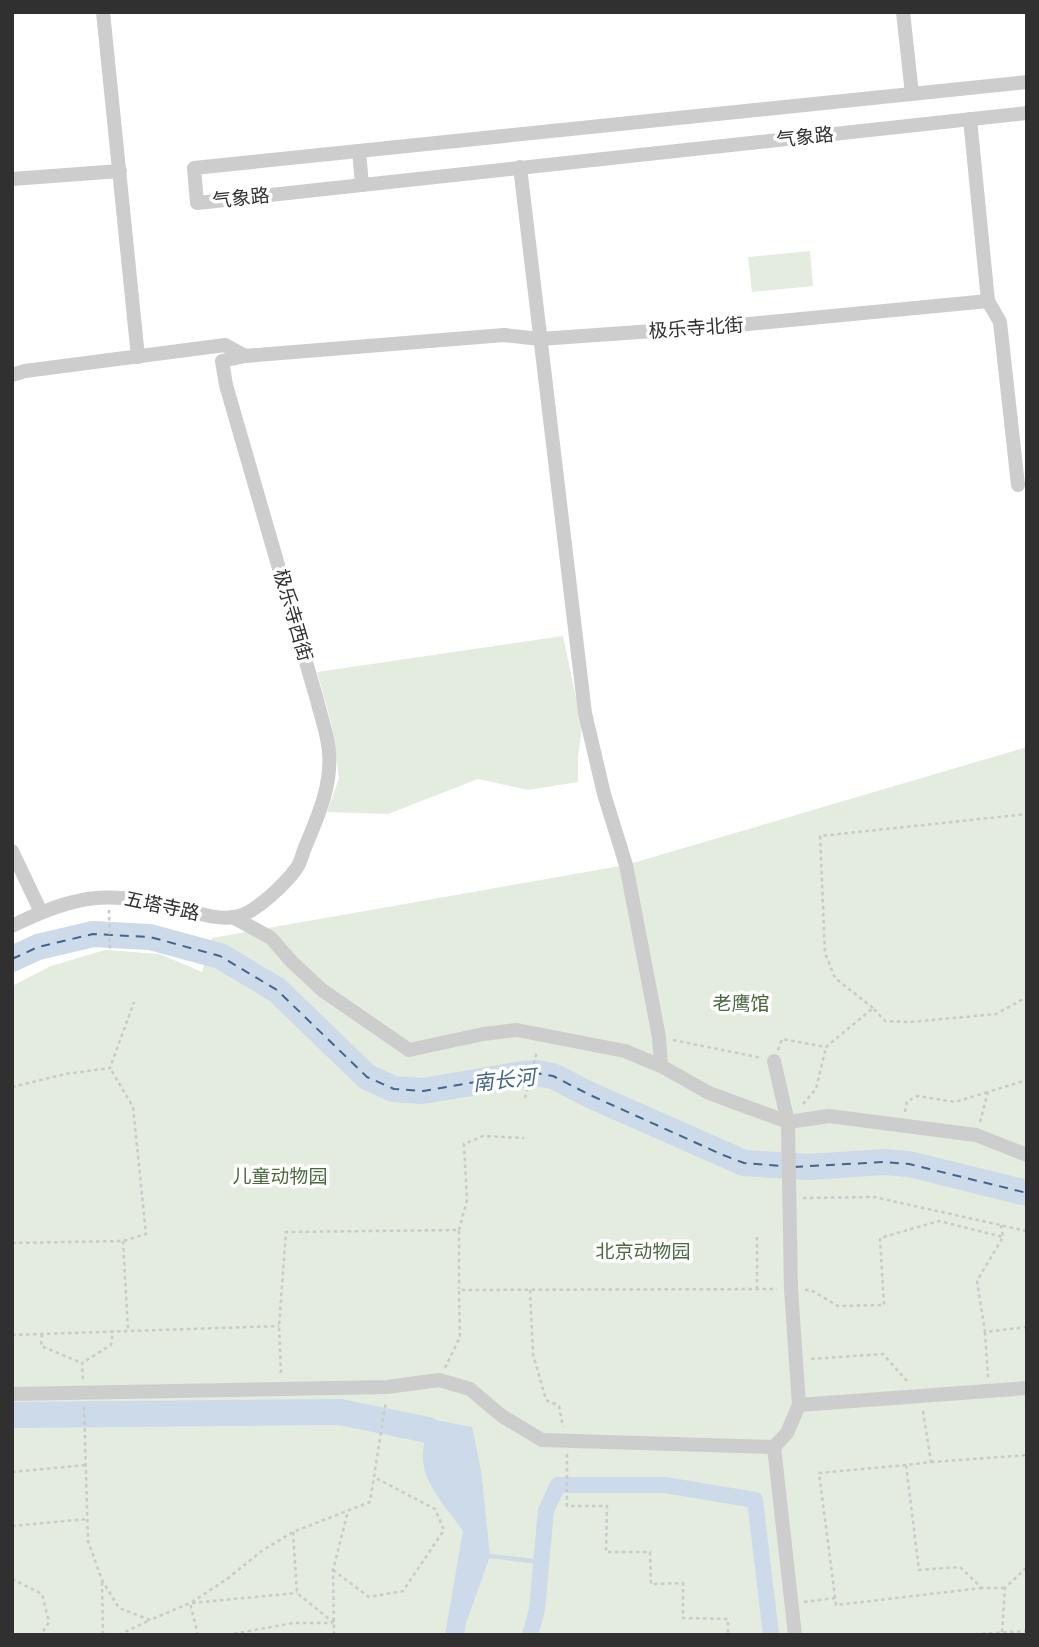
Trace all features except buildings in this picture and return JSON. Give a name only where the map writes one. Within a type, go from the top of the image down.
[{"type":"street","points":[[103,12],[138,356]]},
{"type":"street","points":[[902,12],[912,94]]},
{"type":"street","name":"气象路","points":[[1027,82],[194,168],[197,202],[1027,113]]},
{"type":"street","points":[[970,119],[988,301],[1000,322],[1018,485]]},
{"type":"street","points":[[359,151],[362,185]]},
{"type":"street","points":[[520,167],[585,713],[604,794],[626,865],[659,1037],[661,1066]]},
{"type":"street","points":[[12,179],[120,171]]},
{"type":"street","name":"极乐寺北街","points":[[222,361],[245,356],[504,335],[540,340],[737,325],[988,301]]},
{"type":"street","points":[[12,375],[25,371],[225,345],[245,356]]},
{"type":"street","name":"极乐寺西街","points":[[222,361],[226,385],[317,700],[329,752],[328,782],[318,818],[298,868],[270,897],[240,916],[233,917]]},
{"type":"street","points":[[12,851],[41,912]]},
{"type":"street","name":"五塔寺路","points":[[12,926],[41,912],[79,900],[109,896],[140,899],[222,918],[233,917]]},
{"type":"street","points":[[233,917],[271,938],[291,961],[323,990],[409,1050],[483,1034],[517,1030],[625,1051],[661,1066],[709,1093],[788,1122],[829,1116],[976,1135],[1027,1155]]},
{"type":"street","points":[[12,1394],[84,1395],[281,1387],[387,1387],[439,1380],[470,1389],[502,1416],[542,1440],[566,1446],[774,1447],[787,1433],[799,1405],[791,1289],[788,1122],[774,1061]]},
{"type":"street","points":[[799,1405],[1026,1388]]},
{"type":"street","points":[[774,1447],[795,1635]]},
{"type":"path","points":[[1027,814],[820,836],[825,953],[835,978],[886,1021],[910,1023],[996,1014],[1027,997]]},
{"type":"path","points":[[109,896],[110,951]]},
{"type":"path","points":[[12,1242],[124,1241],[146,1234],[133,1108],[110,1068],[134,1002]]},
{"type":"path","points":[[788,1122],[816,1089],[826,1047],[873,1008]]},
{"type":"path","points":[[659,1037],[774,1061],[782,1039],[826,1047]]},
{"type":"path","points":[[525,1098],[537,1051]]},
{"type":"path","points":[[12,1087],[65,1074],[110,1068]]},
{"type":"path","points":[[901,1125],[907,1101],[918,1096],[955,1102],[1027,1080]]},
{"type":"path","points":[[976,1135],[988,1092]]},
{"type":"path","points":[[439,1380],[460,1337],[459,1230],[467,1200],[464,1144],[483,1136],[524,1138]]},
{"type":"path","points":[[789,1199],[874,1197],[1027,1231]]},
{"type":"path","points":[[459,1290],[791,1289],[811,1290],[838,1306],[884,1305],[880,1238],[939,1221],[1003,1237]]},
{"type":"path","points":[[988,1391],[985,1332],[977,1281],[1003,1237],[1000,1224]]},
{"type":"path","points":[[281,1387],[279,1326],[286,1232],[459,1230]]},
{"type":"path","points":[[757,1237],[757,1290]]},
{"type":"path","points":[[124,1241],[128,1331]]},
{"type":"path","points":[[530,1290],[533,1354],[546,1400],[559,1406],[566,1446],[567,1506],[607,1506],[606,1552],[650,1552],[651,1584],[683,1583],[683,1618],[728,1619],[728,1635]]},
{"type":"path","points":[[12,1335],[279,1326]]},
{"type":"path","points":[[985,1332],[1027,1327]]},
{"type":"path","points":[[82,1363],[111,1345],[113,1331]]},
{"type":"path","points":[[42,1334],[41,1346],[82,1363]]},
{"type":"path","points":[[796,1360],[883,1354],[920,1396],[931,1462]]},
{"type":"path","points":[[82,1363],[88,1541],[102,1580],[119,1608],[150,1620]]},
{"type":"path","points":[[1026,1388],[1027,1420]]},
{"type":"path","points":[[119,1635],[190,1603],[227,1579],[263,1550],[293,1532],[370,1502],[386,1407]]},
{"type":"path","points":[[1005,1588],[982,1588],[836,1605],[819,1474],[1027,1455]]},
{"type":"path","points":[[12,1472],[86,1465]]},
{"type":"path","points":[[906,1465],[919,1570],[960,1567],[982,1588]]},
{"type":"path","points":[[333,1570],[369,1598],[403,1591],[444,1530],[435,1508],[373,1477]]},
{"type":"path","points":[[334,1635],[333,1570],[348,1511]]},
{"type":"path","points":[[12,1525],[87,1519]]},
{"type":"path","points":[[293,1532],[297,1593]]},
{"type":"path","points":[[1002,1632],[1005,1588],[1027,1567]]},
{"type":"path","points":[[12,1578],[42,1594],[49,1622],[41,1635]]},
{"type":"path","points":[[102,1580],[103,1635]]},
{"type":"path","points":[[190,1603],[297,1593],[334,1623]]},
{"type":"path","points":[[791,1604],[835,1598]]},
{"type":"path","points":[[190,1603],[198,1635]]},
{"type":"path","points":[[228,1635],[293,1623],[334,1623]]},
{"type":"path","points":[[961,1635],[1027,1631]]},
{"type":"green space","points":[[810,251],[813,286],[752,292],[748,257]]},
{"type":"green space","points":[[563,636],[582,727],[578,782],[528,790],[478,779],[388,814],[327,812],[339,778],[332,726],[317,672]]},
{"type":"green space","name":"北京动物园","points":[[1027,747],[1027,1635],[12,1635],[12,986],[51,966],[105,950],[160,954],[202,972],[212,938],[626,865]]},
{"type":"water","points":[[435,1420],[472,1427],[481,1470],[490,1556],[464,1635],[445,1635],[463,1531],[435,1492],[424,1466],[423,1452]]},
{"type":"waterway","name":"南长河","points":[[12,959],[38,947],[93,934],[150,937],[220,956],[277,990],[367,1077],[394,1089],[423,1091],[536,1073],[553,1076],[744,1163],[809,1167],[884,1162],[909,1164],[1027,1193]]},
{"type":"waterway","points":[[12,1415],[340,1412],[428,1430]]},
{"type":"waterway","points":[[530,1635],[537,1610],[546,1510],[558,1485],[665,1485],[755,1500],[771,1635]]},
{"type":"waterway","points":[[490,1556],[541,1562]]},
{"type":"ferry route","points":[[12,959],[38,947],[93,934],[150,937],[220,956],[277,990],[367,1077],[394,1089],[423,1091],[536,1073],[553,1076],[723,1155],[744,1163],[781,1166]]},
{"type":"ferry route","points":[[794,1167],[884,1162],[909,1164],[1027,1193]]},
{"type":"park label","name":"老鹰馆","points":[[741,1003]]},
{"type":"park label","name":"儿童动物园","points":[[280,1176]]}]
